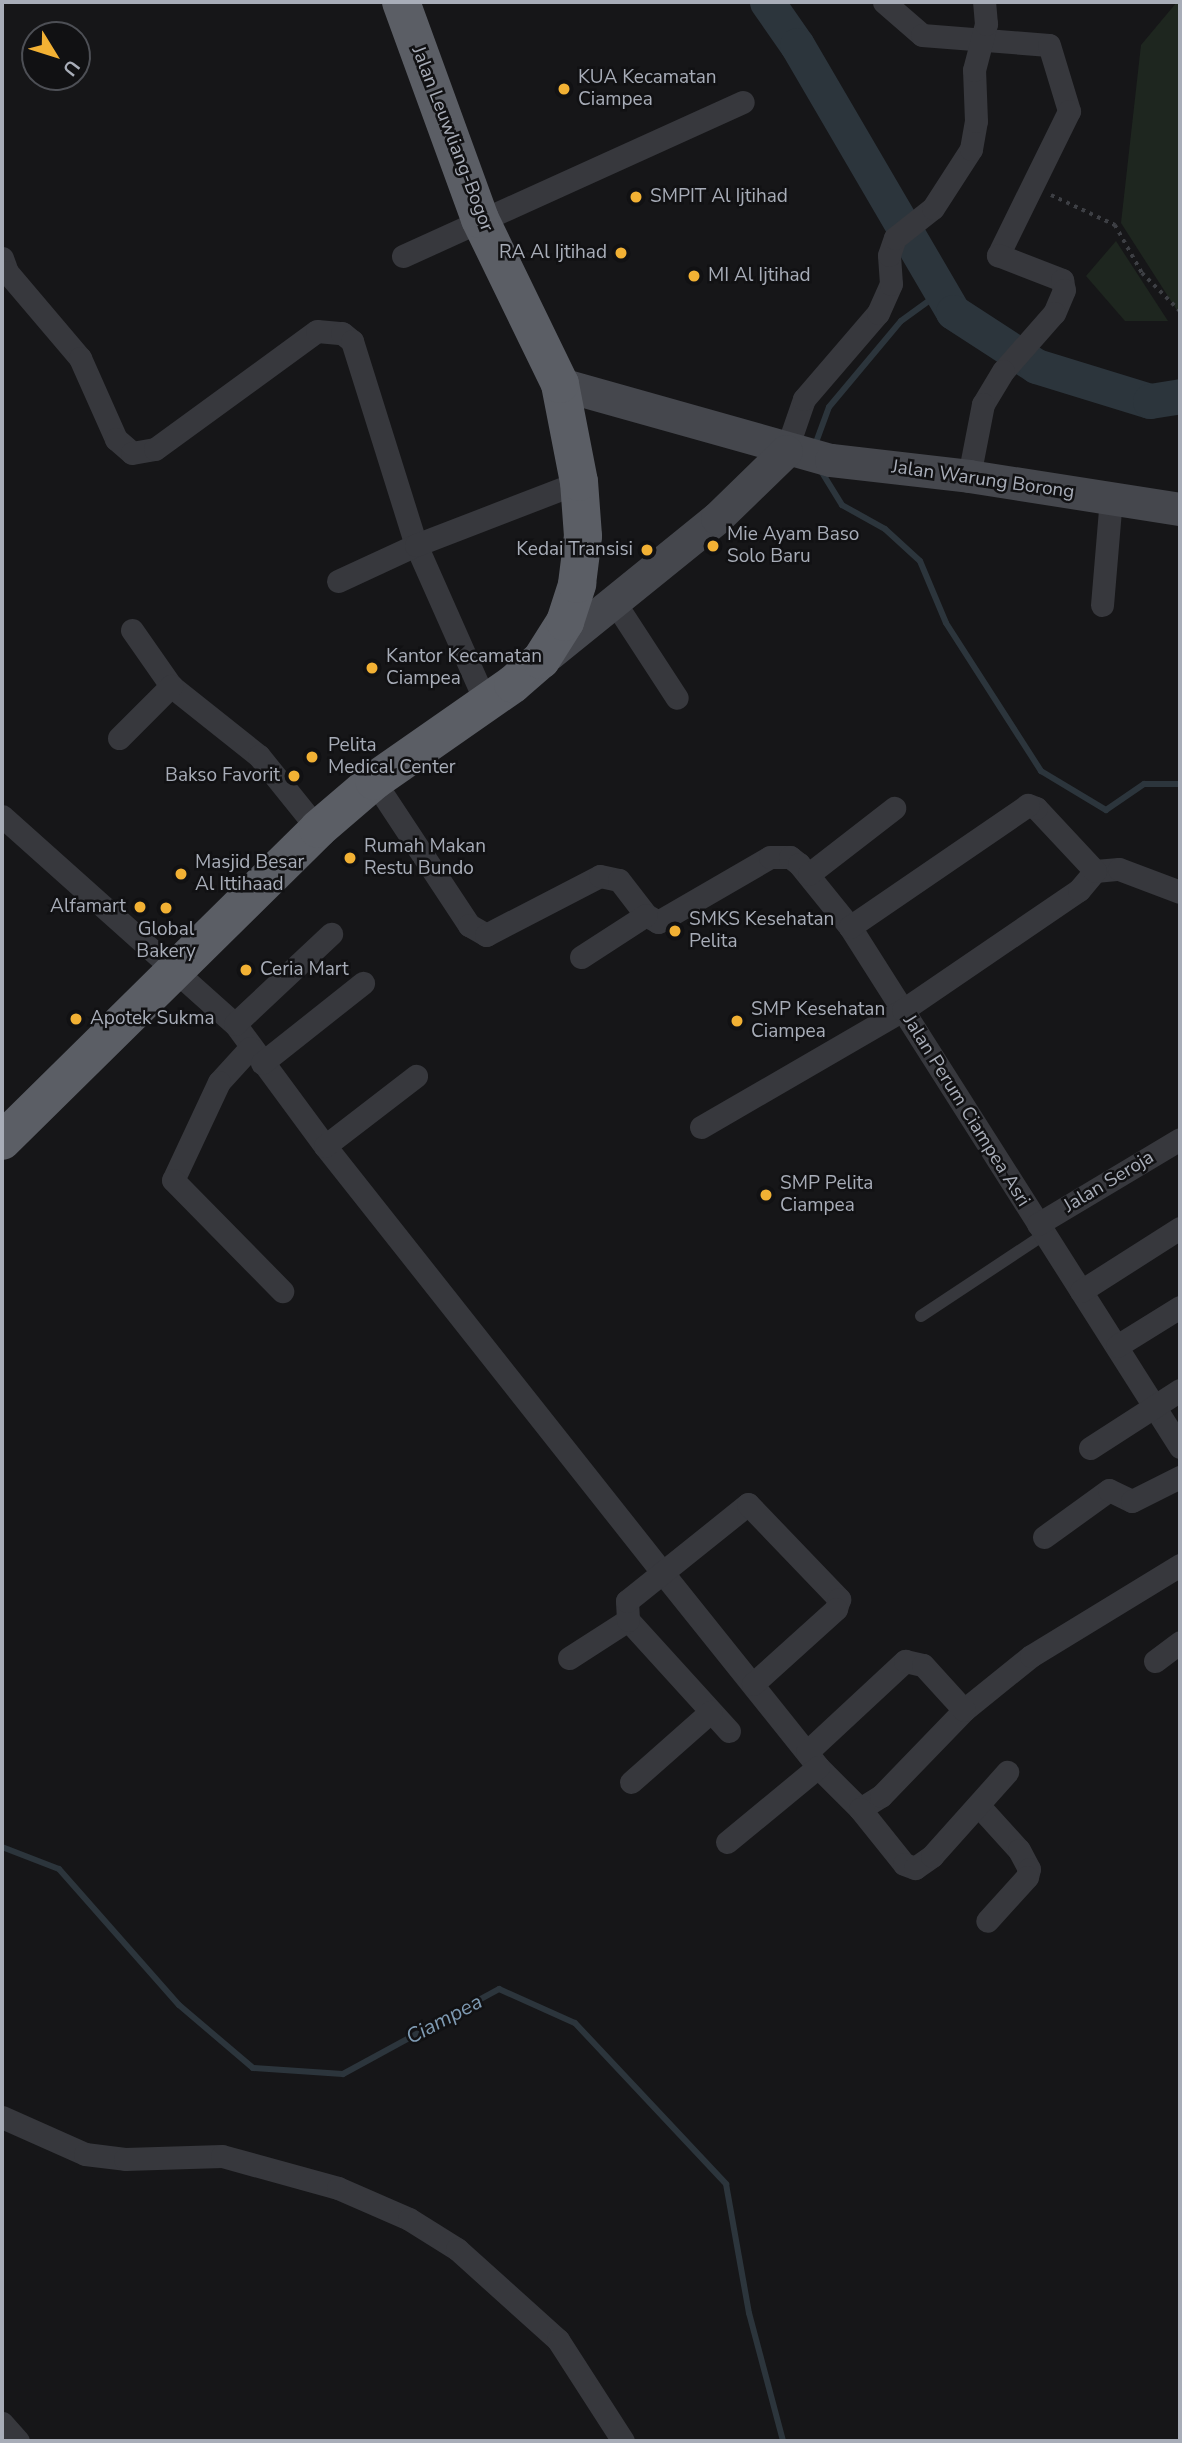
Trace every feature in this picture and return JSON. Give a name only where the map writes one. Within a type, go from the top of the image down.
[{"type":"highway","name":"Jalan Leuwliang-Bogor","points":[[2,1141],[318,829],[374,781],[486,703],[541,660],[565,622],[577,584],[583,536],[579,482],[560,384],[480,219],[401,2]]},
{"type":"main road","name":"Jalan Warung Borong","points":[[560,384],[786,451],[831,460],[969,476],[1180,509]]},
{"type":"main road","points":[[541,660],[615,603],[717,518],[786,451]]},
{"type":"street","points":[[884,2],[922,35],[1049,45],[1069,111],[998,255],[1062,280],[1062,300],[1003,371],[984,404],[969,476]]},
{"type":"street","points":[[786,451],[804,399],[878,313],[891,284],[889,255],[895,239],[933,208],[971,149],[976,121],[974,70],[986,24],[984,2]]},
{"type":"street","points":[[402,256],[743,102]]},
{"type":"street","points":[[4,267],[80,358],[116,439],[132,453],[155,449],[317,331],[342,333],[359,354],[416,544],[486,703]]},
{"type":"street","points":[[338,581],[416,544],[579,482]]},
{"type":"street","points":[[1102,605],[1111,498]]},
{"type":"street","points":[[615,603],[677,698]]},
{"type":"street","points":[[131,630],[171,686],[258,756],[318,829]]},
{"type":"street","points":[[119,738],[171,686]]},
{"type":"street","points":[[374,781],[478,933],[494,934],[607,875],[619,880],[646,915],[581,957]]},
{"type":"street","points":[[850,927],[1028,805],[1036,808],[1095,871]]},
{"type":"street","points":[[809,874],[894,808]]},
{"type":"street","points":[[2,816],[172,971],[235,1024],[325,1146],[662,1572],[812,1760],[860,1809],[904,1864],[915,1868],[979,1807],[1007,1772]]},
{"type":"street","name":"Jalan Perum Ciampea Asri","points":[[646,915],[665,921],[770,857],[790,857],[809,874],[850,927],[1041,1229],[1089,1286],[1117,1346],[1157,1405],[1180,1447]]},
{"type":"street","points":[[701,1126],[904,1010],[1079,890],[1095,871],[1119,869],[1180,892]]},
{"type":"street","points":[[235,1024],[331,934]]},
{"type":"street","points":[[282,1291],[173,1180],[219,1082],[363,983]]},
{"type":"street","points":[[325,1146],[416,1076]]},
{"type":"street","name":"Jalan Seroja","points":[[1041,1229],[1180,1139]]},
{"type":"street","points":[[1089,1286],[1180,1228]]},
{"type":"street","points":[[1117,1346],[1180,1307]]},
{"type":"street","points":[[1090,1448],[1180,1390]]},
{"type":"street","points":[[1044,1537],[1109,1490],[1132,1501],[1180,1477]]},
{"type":"street","points":[[729,1731],[628,1620],[627,1601],[748,1504],[839,1599],[836,1609],[753,1684]]},
{"type":"street","points":[[860,1809],[881,1796],[964,1710],[1054,1639],[1180,1565]]},
{"type":"street","points":[[569,1658],[628,1620]]},
{"type":"street","points":[[1155,1661],[1180,1642]]},
{"type":"street","points":[[727,1842],[812,1760],[905,1661],[923,1665],[964,1710]]},
{"type":"street","points":[[631,1782],[710,1712]]},
{"type":"street","points":[[979,1807],[1019,1850],[1028,1869],[1027,1877],[987,1921]]},
{"type":"street","points":[[2,2117],[85,2154],[125,2159],[222,2156],[338,2188],[409,2220],[478,2266],[558,2340],[623,2441]]},
{"type":"lane","points":[[921,1316],[1041,1229]]},
{"type":"path","points":[[1033,186],[1115,225],[1142,272],[1180,311]]},
{"type":"shaded area","points":[[1177,2],[1180,2],[1180,315],[1121,223],[1141,45]]},
{"type":"shaded area","points":[[1116,241],[1168,321],[1125,321],[1086,276]]},
{"type":"waterway","points":[[767,2],[797,45],[953,312],[1036,366],[1150,401],[1180,396]]},
{"type":"waterway","points":[[815,445],[829,407],[901,321],[941,292]]},
{"type":"waterway","points":[[818,466],[842,505],[885,529],[920,561],[946,623],[1041,771],[1106,810],[1144,784],[1180,784]]},
{"type":"waterway","name":"Ciampea","points":[[2,1847],[59,1869],[179,2005],[253,2068],[343,2074],[499,1989],[575,2023],[726,2184],[749,2313],[783,2441]]},
{"type":"place","name":"KUA Kecamatan Ciampea","points":[[564,89]]},
{"type":"place","name":"SMPIT Al Ijtihad","points":[[636,197]]},
{"type":"place","name":"RA Al Ijtihad","points":[[621,253]]},
{"type":"place","name":"MI Al Ijtihad","points":[[694,276]]},
{"type":"place","name":"Mie Ayam Baso Solo Baru","points":[[713,546]]},
{"type":"place","name":"Kedai Transisi","points":[[647,550]]},
{"type":"place","name":"Kantor Kecamatan Ciampea","points":[[372,668]]},
{"type":"place","name":"Pelita Medical Center","points":[[312,757]]},
{"type":"place","name":"Bakso Favorit","points":[[294,776]]},
{"type":"place","name":"Rumah Makan Restu Bundo","points":[[350,858]]},
{"type":"place","name":"Masjid Besar Al Ittihaad","points":[[181,874]]},
{"type":"place","name":"Alfamart","points":[[140,907]]},
{"type":"place","name":"Global Bakery","points":[[166,908]]},
{"type":"place","name":"SMKS Kesehatan Pelita","points":[[675,931]]},
{"type":"place","name":"Ceria Mart","points":[[246,970]]},
{"type":"place","name":"Apotek Sukma","points":[[76,1019]]},
{"type":"place","name":"SMP Kesehatan Ciampea","points":[[737,1021]]},
{"type":"place","name":"SMP Pelita Ciampea","points":[[766,1195]]}]
